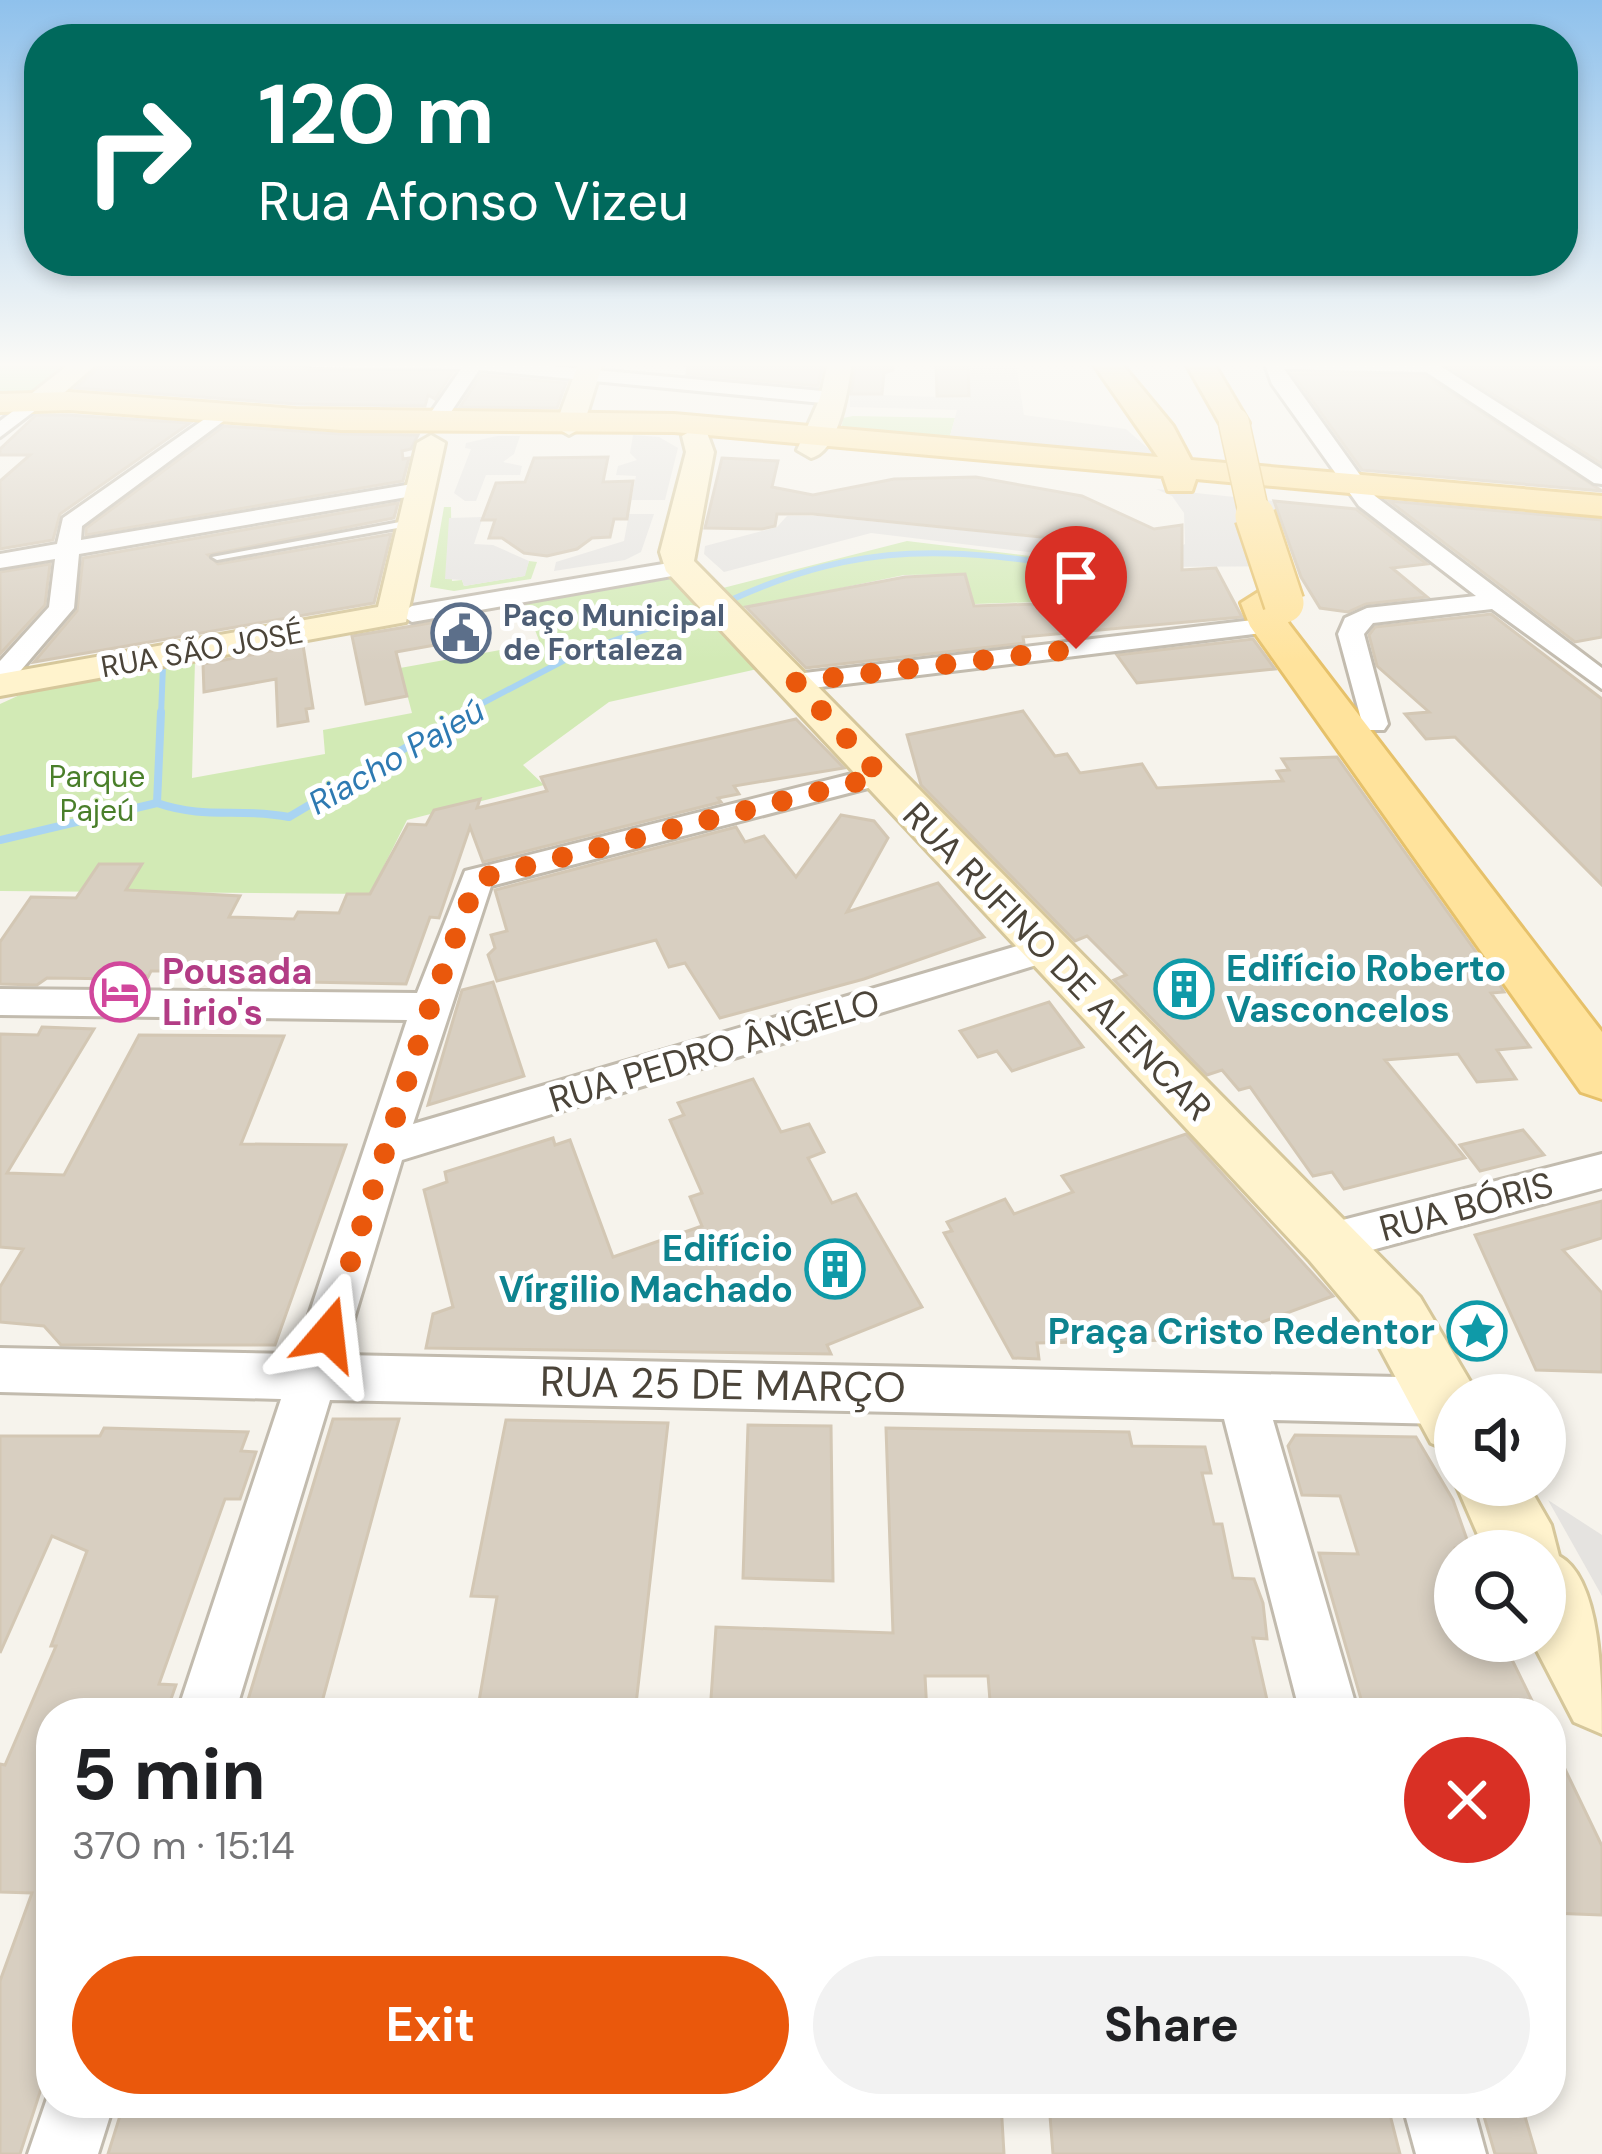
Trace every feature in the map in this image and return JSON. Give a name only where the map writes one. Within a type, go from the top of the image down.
[{"type":"main road","points":[[1030,463],[1360,492],[1602,506]]},
{"type":"main road","points":[[1175,463],[1180,476]]},
{"type":"main road","points":[[1237,463],[1257,526],[1271,611],[1602,1076]]},
{"type":"main road","points":[[1360,492],[1602,523]]},
{"type":"main road","points":[[1271,611],[1302,635],[1602,1014]]},
{"type":"street","points":[[0,681],[61,608],[71,523],[153,463]]},
{"type":"street","points":[[406,610],[428,463]]},
{"type":"street","points":[[681,568],[676,552],[698,463]]},
{"type":"street","points":[[1338,463],[1360,492],[1602,681]]},
{"type":"street","points":[[0,561],[424,488]]},
{"type":"street","name":"RUA SÃO JOSÉ","points":[[0,681],[681,568]]},
{"type":"street","name":"RUA RUFINO DE ALENCAR","points":[[681,568],[796,682],[1044,950],[1331,1242],[1397,1317],[1434,1382]]},
{"type":"street","points":[[1374,724],[1351,634],[1354,623],[1367,616],[1498,601]]},
{"type":"street","points":[[796,682],[1271,611]]},
{"type":"street","points":[[211,1698],[430,1007],[477,879],[880,776]]},
{"type":"street","name":"RUA PEDRO ÂNGELO","points":[[384,1149],[1044,950]]},
{"type":"street","points":[[0,1002],[430,1007]]},
{"type":"street","name":"RUA BÓRIS","points":[[1331,1242],[1602,1171]]},
{"type":"street","name":"RUA 25 DE MARÇO","points":[[0,1370],[1242,1397],[1434,1409]]},
{"type":"street","points":[[1242,1397],[1325,1698]]},
{"type":"street","points":[[1566,1627],[1602,1694]]},
{"type":"street","points":[[63,2154],[75,2118]]},
{"type":"street","points":[[1441,2118],[1451,2154]]},
{"type":"lane","points":[[217,557],[416,522]]},
{"type":"green space","points":[[444,507],[451,507],[452,581],[462,580],[464,586],[524,576],[529,561],[537,562],[531,579],[454,591],[430,587]]},
{"type":"green space","points":[[907,541],[1137,569],[1081,592],[1035,594],[1037,602],[974,604],[964,574],[904,575],[744,608],[723,588]]},
{"type":"green space","name":"Parque Pajeú","points":[[675,578],[762,668],[609,702],[523,765],[544,785],[407,820],[370,894],[0,891],[0,704],[35,688],[195,660],[192,778],[325,754],[323,730],[412,713],[400,668],[540,643],[525,604]]},
{"type":"shaded area","points":[[466,463],[522,466],[520,475],[486,475],[476,501],[465,501],[454,493]]},
{"type":"shaded area","points":[[674,463],[665,500],[631,500],[636,476],[616,475],[618,466]]},
{"type":"shaded area","points":[[1156,489],[1274,501],[1291,566],[1154,567],[871,533],[724,572],[704,554],[705,546],[777,527],[787,516],[1172,551],[1185,544],[1184,513],[1172,496]]},
{"type":"shaded area","points":[[629,514],[654,514],[641,552],[625,560],[554,571],[556,562],[624,541]]},
{"type":"shaded area","points":[[483,517],[474,544],[493,545],[529,561],[525,576],[464,586],[462,580],[445,579],[449,518]]},
{"type":"shaded area","points":[[1551,1506],[1602,1535],[1602,1596],[1566,1530]]},
{"type":"building","points":[[21,463],[134,463],[60,514],[53,540],[0,549],[0,481]]},
{"type":"building","points":[[175,463],[408,463],[403,481],[86,535],[86,528]]},
{"type":"building","points":[[532,463],[607,463],[603,482],[633,481],[627,519],[614,519],[610,537],[592,538],[577,549],[547,556],[524,553],[502,538],[489,538],[495,520],[482,520],[496,483],[525,482]]},
{"type":"building","points":[[721,463],[778,463],[772,487],[813,495],[894,479],[976,477],[1082,496],[1154,529],[1182,525],[1182,570],[1216,568],[1242,617],[1023,637],[1024,643],[806,668],[746,607],[905,577],[965,574],[974,606],[1066,603],[1061,592],[1081,592],[1072,569],[1110,567],[1111,544],[813,514],[777,514],[775,526],[762,529],[705,528]]},
{"type":"building","points":[[1357,463],[1558,463],[1602,491],[1362,470]]},
{"type":"building","points":[[1274,501],[1356,509],[1427,564],[1392,568],[1427,597],[1366,604],[1348,612],[1320,608],[1301,577]]},
{"type":"building","points":[[1389,501],[1602,520],[1602,637],[1575,642]]},
{"type":"building","points":[[398,503],[394,518],[208,555],[218,564],[391,534],[374,603],[34,662],[77,611],[83,558]]},
{"type":"building","points":[[50,564],[45,605],[0,654],[0,572]]},
{"type":"building","points":[[1491,614],[1602,699],[1602,885],[1455,737],[1426,739],[1405,714],[1429,712],[1377,666],[1369,635],[1375,627]]},
{"type":"building","points":[[466,617],[474,638],[396,652],[407,696],[366,704],[352,636]]},
{"type":"building","points":[[1253,639],[1275,669],[1137,683],[1117,655]]},
{"type":"building","points":[[303,645],[313,708],[306,709],[308,721],[278,726],[276,679],[204,692],[203,664]]},
{"type":"building","points":[[1023,711],[1055,756],[1067,754],[1080,773],[1142,764],[1157,788],[1283,781],[1277,771],[1289,770],[1282,759],[1337,757],[1501,987],[1504,992],[1491,993],[1530,1047],[1497,1050],[1516,1079],[1477,1082],[1458,1054],[1385,1060],[1465,1158],[1344,1189],[1332,1172],[1313,1176],[1250,1087],[1239,1090],[1222,1070],[1207,1075],[1114,980],[1126,975],[1087,936],[1075,941],[921,785],[907,735]]},
{"type":"building","points":[[796,719],[844,768],[734,786],[739,794],[718,798],[721,802],[483,862],[470,827],[439,918],[430,917],[406,984],[203,980],[207,971],[151,971],[148,977],[132,967],[125,979],[47,978],[37,985],[0,984],[0,942],[31,897],[76,898],[99,864],[142,864],[126,890],[240,896],[229,917],[294,919],[298,912],[339,913],[347,894],[370,894],[408,824],[426,825],[434,810],[480,799],[477,808],[547,791],[541,777]]},
{"type":"building","points":[[841,815],[874,821],[888,838],[847,912],[938,883],[984,937],[864,979],[720,1018],[685,963],[669,967],[656,940],[497,981],[488,955],[495,948],[491,935],[507,931],[495,890],[736,827],[745,842],[764,836],[796,877]]},
{"type":"building","points":[[493,982],[524,1076],[428,1105],[462,990]]},
{"type":"building","points":[[1049,1002],[1083,1047],[1012,1071],[997,1051],[978,1057],[960,1031]]},
{"type":"building","points":[[42,1027],[94,1029],[7,1173],[64,1175],[139,1035],[284,1036],[241,1144],[346,1145],[275,1345],[61,1345],[44,1326],[0,1322],[0,1287],[23,1249],[0,1247],[0,1034],[38,1035]]},
{"type":"building","points":[[753,1079],[781,1132],[809,1124],[824,1152],[808,1158],[832,1203],[856,1194],[922,1307],[827,1345],[831,1354],[426,1348],[433,1314],[453,1307],[424,1190],[447,1182],[445,1172],[553,1138],[555,1145],[570,1140],[613,1257],[702,1226],[690,1197],[702,1193],[670,1120],[684,1115],[678,1103]]},
{"type":"building","points":[[1523,1130],[1544,1155],[1480,1171],[1460,1145]]},
{"type":"building","points":[[1186,1134],[1333,1296],[1216,1339],[1037,1343],[1039,1359],[1013,1358],[944,1233],[952,1231],[947,1222],[1005,1199],[1014,1214],[1073,1192],[1062,1176]]},
{"type":"building","points":[[1602,1201],[1602,1238],[1563,1250],[1602,1293],[1602,1372],[1536,1370],[1475,1235]]},
{"type":"building","points":[[333,1419],[399,1419],[323,1698],[249,1698]]},
{"type":"building","points":[[506,1420],[668,1423],[637,1698],[480,1698],[497,1597],[471,1596]]},
{"type":"building","points":[[748,1425],[831,1426],[833,1581],[743,1578]]},
{"type":"building","points":[[104,1428],[248,1432],[241,1451],[256,1452],[240,1499],[225,1499],[159,1684],[176,1685],[171,1698],[36,1698],[36,2104],[20,2154],[0,2154],[0,1981],[32,1893],[0,1892],[0,1764],[5,1765],[56,1646],[51,1646],[87,1551],[52,1536],[0,1653],[0,1436],[100,1436]]},
{"type":"building","points":[[886,1428],[1129,1432],[1132,1446],[1205,1447],[1211,1473],[1202,1473],[1214,1524],[1222,1524],[1233,1578],[1254,1579],[1263,1603],[1267,1639],[1253,1638],[1267,1698],[990,1698],[988,1676],[925,1676],[926,1698],[711,1698],[716,1627],[893,1633]]},
{"type":"building","points":[[1295,1435],[1416,1437],[1434,1468],[1434,1506],[1455,1506],[1464,1530],[1434,1530],[1434,1662],[1513,1662],[1531,1698],[1361,1698],[1319,1553],[1358,1554],[1340,1496],[1302,1495],[1288,1446]]},
{"type":"building","points":[[1566,1771],[1602,1846],[1602,1915],[1566,1914]]},
{"type":"building","points":[[119,2118],[1002,2118],[1004,2154],[108,2154]]},
{"type":"building","points":[[1050,2118],[1391,2118],[1400,2154],[1053,2154]]},
{"type":"building","points":[[1484,2118],[1525,2118],[1536,2154],[1495,2154]]},
{"type":"waterway","name":"Riacho Pajeú","points":[[733,599],[825,566],[909,554],[996,557],[1092,570]]},
{"type":"waterway","name":"Riacho Pajeú","points":[[460,715],[578,653],[693,613]]},
{"type":"waterway","name":"Riacho Pajeú","points":[[161,715],[163,666]]},
{"type":"waterway","name":"Riacho Pajeú","points":[[157,803],[161,712]]},
{"type":"waterway","name":"Riacho Pajeú","points":[[157,803],[192,811],[289,817],[466,712]]},
{"type":"waterway","name":"Riacho Pajeú","points":[[0,840],[157,803]]},
{"type":"place","name":"Paço Municipal de Fortaleza","points":[[461,633]]},
{"type":"place","name":"Edifício Roberto Vasconcelos","points":[[1184,989]]},
{"type":"place","name":"Pousada Lirio's","points":[[120,992]]},
{"type":"place","name":"Edifício Vírgilio Machado","points":[[835,1269]]},
{"type":"place","name":"Praça Cristo Redentor","points":[[1477,1331]]},
{"type":"route","points":[[328,1334],[430,1007],[477,879],[880,776],[796,682],[1076,649]]}]
